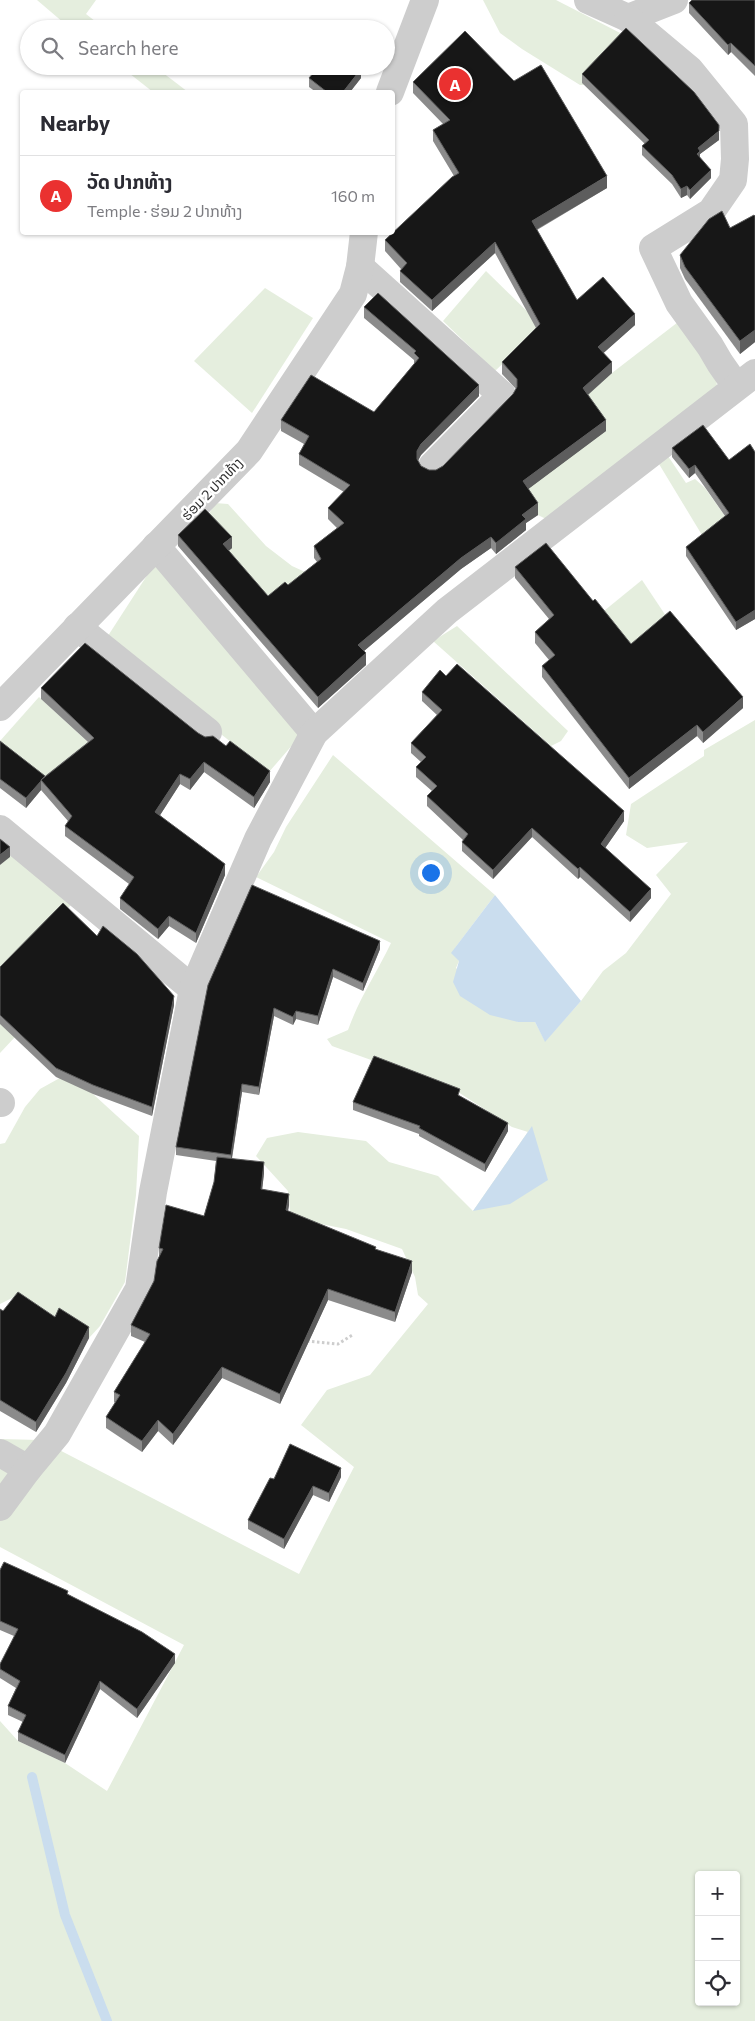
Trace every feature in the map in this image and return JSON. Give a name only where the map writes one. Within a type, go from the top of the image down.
[{"type":"street","points":[[391,90],[425,0]]},
{"type":"street","points":[[0,1507],[57,1434],[139,1289],[153,1192],[193,989],[258,838],[314,733],[447,611],[745,379],[710,346],[679,303],[654,248],[711,212],[733,180],[735,159],[734,124],[690,70],[628,18],[588,0]]},
{"type":"street","points":[[628,18],[674,0]]},
{"type":"street","name":"ຮ່ອມ 2 ປາກທ້າງ","points":[[0,707],[249,451],[353,294],[360,267],[364,235]]},
{"type":"street","points":[[360,267],[502,395],[432,466]]},
{"type":"street","points":[[156,546],[314,733]]},
{"type":"street","points":[[77,627],[208,732]]},
{"type":"street","points":[[0,829],[193,989]]},
{"type":"street","points":[[0,1453],[28,1469]]},
{"type":"path","points":[[304,1340],[338,1344],[354,1334]]},
{"type":"green space","points":[[37,0],[96,0],[86,14],[94,20],[60,20]]},
{"type":"green space","points":[[483,0],[556,0],[626,36],[601,84],[580,85],[500,33]]},
{"type":"green space","points":[[131,75],[166,75],[185,90],[150,90]]},
{"type":"green space","points":[[486,271],[542,326],[495,371],[443,321]]},
{"type":"green space","points":[[265,288],[313,318],[252,413],[194,361]]},
{"type":"green space","points":[[682,319],[716,375],[717,387],[546,519],[538,515],[511,476],[558,466],[606,431],[587,395],[612,373]]},
{"type":"green space","points":[[668,456],[686,483],[695,479],[705,488],[727,519],[705,540],[659,464]]},
{"type":"green space","points":[[215,503],[228,504],[266,546],[292,566],[314,576],[268,607],[223,556],[231,548],[205,521]]},
{"type":"green space","points":[[157,560],[301,735],[269,772],[104,642]]},
{"type":"green space","points":[[642,580],[670,622],[631,655],[599,615]]},
{"type":"green space","points":[[457,626],[568,731],[561,741],[551,746],[433,641]]},
{"type":"green space","points":[[39,697],[91,745],[41,790],[0,741]]},
{"type":"green space","points":[[755,720],[755,2021],[0,2021],[0,1721],[18,1741],[65,1763],[107,1791],[184,1645],[0,1547],[0,1439],[40,1440],[299,1574],[354,1467],[301,1425],[327,1390],[370,1375],[428,1304],[418,1295],[415,1277],[402,1249],[346,1229],[291,1218],[288,1191],[256,1156],[267,1138],[298,1132],[366,1141],[389,1162],[438,1176],[473,1211],[528,1132],[512,1127],[455,1090],[332,1046],[327,1039],[348,1030],[363,996],[391,943],[256,877],[274,852],[286,827],[333,755],[495,895],[455,948],[459,961],[456,968],[518,1022],[535,1022],[545,1041],[581,1001],[603,971],[626,953],[671,894],[656,875],[688,842],[647,848],[626,835],[631,804],[704,756],[704,750]]},
{"type":"green space","points":[[13,854],[71,905],[0,975],[0,865]]},
{"type":"green space","points":[[0,1023],[15,1037],[0,1053]]},
{"type":"green space","points":[[76,1069],[82,1088],[93,1094],[139,1136],[136,1195],[125,1282],[100,1326],[89,1338],[20,1294],[0,1304],[0,1144],[5,1143],[25,1107],[40,1089]]},
{"type":"water","points":[[495,895],[581,1001],[545,1042],[535,1022],[518,1022],[490,1015],[460,996],[453,982],[459,961],[451,953]]},
{"type":"water","points":[[532,1126],[548,1180],[510,1204],[473,1211]]},
{"type":"building","points":[[692,0],[755,0],[755,66],[731,43],[728,45],[689,3]]},
{"type":"building","points":[[626,28],[694,92],[719,125],[719,131],[698,148],[700,151],[697,154],[711,170],[690,190],[687,186],[681,189],[672,175],[642,146],[649,140],[582,74]]},
{"type":"building","points":[[465,31],[514,81],[541,65],[607,176],[532,221],[577,300],[603,277],[635,314],[598,347],[612,362],[583,388],[606,420],[523,481],[538,503],[522,515],[526,519],[496,543],[491,537],[461,558],[358,645],[366,653],[318,697],[178,535],[205,509],[232,537],[223,544],[268,596],[285,582],[288,585],[321,559],[314,546],[344,523],[328,508],[350,485],[299,454],[309,436],[281,420],[311,375],[374,412],[419,358],[414,353],[416,351],[364,307],[378,293],[479,385],[421,444],[417,451],[417,459],[421,466],[429,470],[436,470],[443,466],[513,394],[517,387],[517,379],[502,362],[540,324],[495,242],[432,300],[400,271],[407,263],[385,240],[390,235],[395,235],[395,231],[452,177],[459,173],[433,130],[450,120],[413,82]]},
{"type":"building","points":[[312,75],[356,75],[345,90],[324,90],[309,78]]},
{"type":"building","points":[[722,211],[730,228],[755,216],[755,330],[740,341],[685,267],[680,255],[709,219]]},
{"type":"building","points":[[703,425],[729,460],[750,444],[755,452],[755,610],[736,622],[686,547],[729,513],[695,465],[689,469],[672,448]]},
{"type":"building","points":[[546,543],[631,644],[670,611],[743,697],[703,732],[697,725],[629,778],[542,666],[555,655],[535,632],[554,615],[515,567]]},
{"type":"building","points":[[85,643],[198,733],[205,737],[213,736],[226,746],[230,741],[270,771],[254,797],[204,762],[190,779],[180,774],[155,812],[225,864],[196,933],[169,916],[158,929],[120,898],[134,877],[65,826],[72,816],[41,780],[94,738],[41,688]]},
{"type":"building","points":[[457,664],[624,811],[601,844],[651,889],[630,912],[580,867],[578,869],[532,828],[493,870],[462,842],[468,834],[427,796],[437,786],[416,767],[426,757],[411,743],[442,710],[422,692],[440,670],[446,676]]},
{"type":"building","points":[[0,741],[45,776],[26,798],[0,779]]},
{"type":"building","points":[[0,839],[10,847],[0,855]]},
{"type":"building","points":[[252,885],[380,941],[363,983],[333,969],[318,1016],[296,1011],[293,1017],[274,1008],[259,1087],[242,1084],[231,1155],[176,1147],[208,985]]},
{"type":"building","points":[[63,903],[97,936],[103,926],[137,954],[174,996],[152,1107],[93,1085],[56,1068],[0,1015],[0,967]]},
{"type":"building","points":[[374,1056],[460,1089],[458,1095],[508,1123],[485,1164],[419,1128],[420,1126],[353,1102]]},
{"type":"building","points":[[217,1157],[264,1162],[261,1189],[289,1194],[286,1210],[376,1247],[375,1249],[412,1261],[395,1312],[328,1289],[280,1394],[222,1367],[173,1434],[158,1420],[142,1441],[106,1417],[120,1395],[114,1392],[150,1334],[131,1325],[154,1281],[157,1261],[163,1249],[159,1248],[166,1205],[204,1216],[214,1182]]},
{"type":"building","points":[[18,1292],[55,1317],[59,1308],[89,1327],[66,1373],[36,1422],[0,1400],[0,1309],[3,1311]]},
{"type":"building","points":[[290,1444],[341,1468],[329,1493],[313,1486],[284,1539],[248,1520],[270,1478],[274,1479]]},
{"type":"building","points":[[4,1562],[68,1591],[67,1594],[142,1632],[175,1654],[137,1709],[100,1681],[65,1755],[18,1732],[26,1715],[8,1706],[20,1681],[0,1669],[0,1664],[18,1629],[0,1621],[0,1570]]},
{"type":"waterway","points":[[32,1777],[65,1915],[107,2021]]},
{"type":"place","name":"ວັດ ປາກທ້າງ","points":[[455,84]]}]
